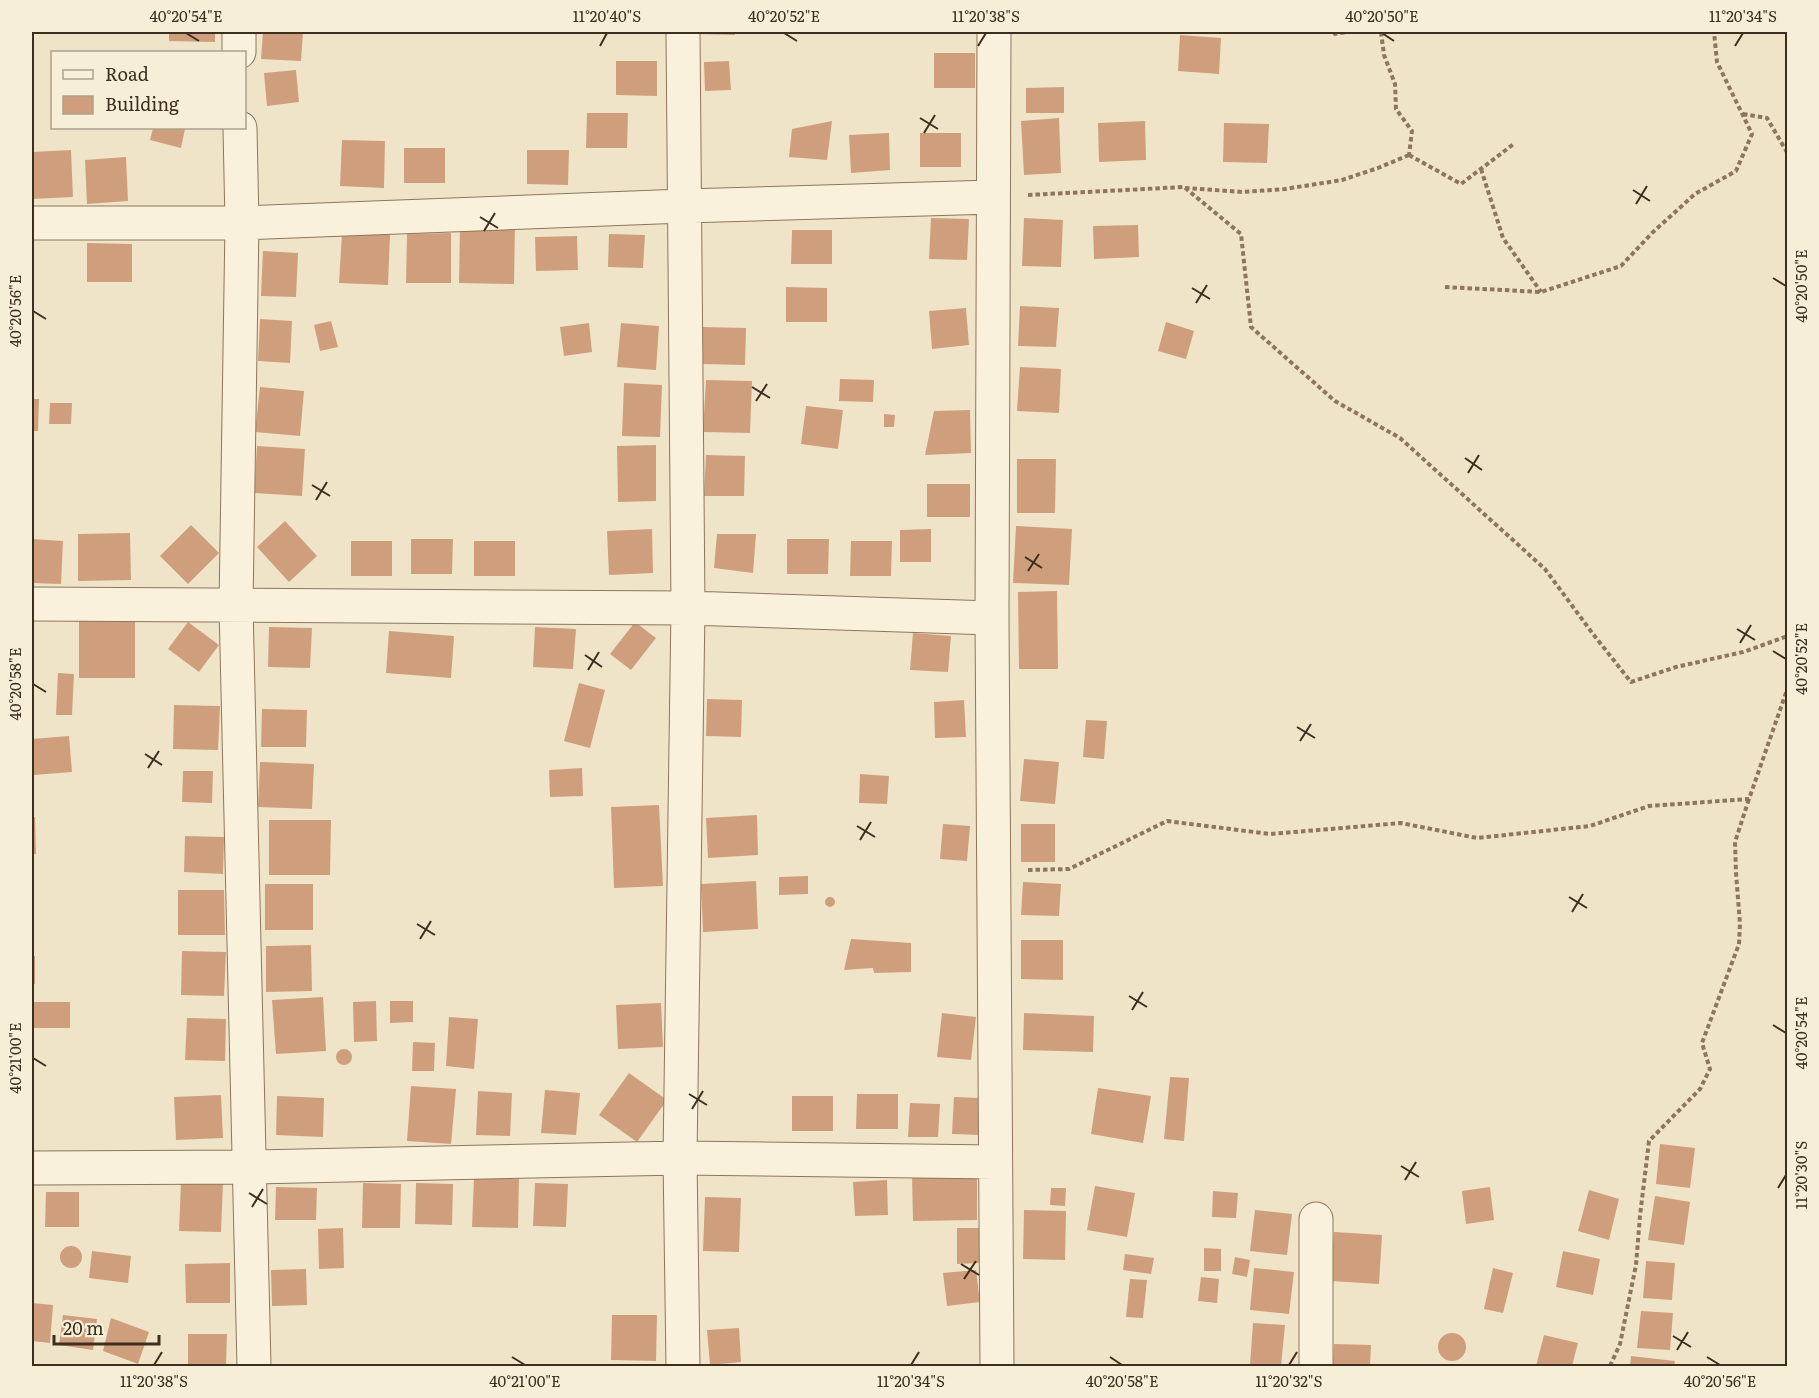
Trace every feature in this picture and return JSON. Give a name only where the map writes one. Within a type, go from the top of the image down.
[{"type":"street","points":[[239,32],[239,51]]},
{"type":"street","points":[[683,32],[688,608],[680,1158],[683,1366]]},
{"type":"street","points":[[994,32],[992,618],[997,1366]]},
{"type":"street","points":[[240,129],[242,223],[236,606],[254,1366]]},
{"type":"street","points":[[32,223],[242,223],[993,197]]},
{"type":"street","points":[[32,604],[688,608],[992,618]]},
{"type":"street","points":[[32,1167],[249,1167],[680,1158],[994,1162]]},
{"type":"street","points":[[1316,1219],[1316,1366]]},
{"type":"path","points":[[1334,32],[1335,34],[1346,32]]},
{"type":"path","points":[[1381,32],[1384,55],[1395,84],[1396,109],[1412,131],[1409,155]]},
{"type":"path","points":[[1445,287],[1540,292],[1621,266],[1652,233],[1695,194],[1736,171],[1752,134],[1717,62],[1714,32]]},
{"type":"path","points":[[1742,114],[1767,118],[1788,154]]},
{"type":"path","points":[[1409,155],[1461,184],[1515,143]]},
{"type":"path","points":[[993,197],[1184,188],[1243,192],[1285,189],[1342,180],[1409,155]]},
{"type":"path","points":[[1481,169],[1503,238],[1540,292]]},
{"type":"path","points":[[1184,188],[1240,234],[1251,327],[1335,401],[1400,438],[1545,569],[1631,682],[1676,667],[1743,652],[1788,636]]},
{"type":"path","points":[[1610,1366],[1620,1344],[1636,1265],[1649,1141],[1700,1089],[1710,1069],[1702,1043],[1739,944],[1736,842],[1788,687]]},
{"type":"path","points":[[1069,869],[1167,821],[1270,834],[1401,823],[1477,838],[1590,826],[1649,806],[1749,799]]},
{"type":"building","points":[[169,32],[215,32],[215,42],[169,41]]},
{"type":"building","points":[[263,32],[303,32],[301,61],[261,59]]},
{"type":"building","points":[[697,32],[735,32],[735,35],[697,34]]},
{"type":"building","points":[[1180,35],[1221,38],[1219,74],[1178,71]]},
{"type":"building","points":[[934,53],[975,53],[975,88],[934,88]]},
{"type":"building","points":[[616,61],[657,61],[657,96],[616,95]]},
{"type":"building","points":[[729,61],[731,90],[705,91],[704,62]]},
{"type":"building","points":[[296,70],[299,102],[267,106],[264,73]]},
{"type":"building","points":[[1064,87],[1064,113],[1026,113],[1026,88]]},
{"type":"building","points":[[587,113],[628,113],[627,148],[586,148]]},
{"type":"building","points":[[1059,118],[1061,173],[1024,175],[1021,121]]},
{"type":"building","points":[[832,121],[827,160],[789,157],[792,129]]},
{"type":"building","points":[[1145,121],[1146,160],[1099,162],[1098,123]]},
{"type":"building","points":[[1224,123],[1269,124],[1267,163],[1223,162]]},
{"type":"building","points":[[153,129],[185,129],[181,148],[150,140]]},
{"type":"building","points":[[889,133],[890,170],[851,173],[849,135]]},
{"type":"building","points":[[920,133],[961,133],[961,167],[920,167]]},
{"type":"building","points":[[342,140],[385,141],[384,188],[340,186]]},
{"type":"building","points":[[404,148],[445,148],[445,183],[404,183]]},
{"type":"building","points":[[71,150],[73,197],[32,199],[32,152]]},
{"type":"building","points":[[527,150],[569,150],[568,185],[527,184]]},
{"type":"building","points":[[126,157],[128,201],[87,204],[85,160]]},
{"type":"building","points":[[931,218],[969,219],[967,260],[929,259]]},
{"type":"building","points":[[1024,218],[1063,220],[1061,267],[1022,266]]},
{"type":"building","points":[[460,224],[515,225],[514,284],[459,283]]},
{"type":"building","points":[[1138,225],[1139,257],[1094,259],[1093,226]]},
{"type":"building","points":[[792,230],[832,230],[832,264],[791,264]]},
{"type":"building","points":[[342,233],[390,235],[388,285],[339,283]]},
{"type":"building","points":[[451,233],[451,283],[406,283],[407,234]]},
{"type":"building","points":[[609,234],[645,235],[643,268],[608,267]]},
{"type":"building","points":[[577,236],[578,270],[536,271],[535,237]]},
{"type":"building","points":[[87,243],[132,244],[132,282],[87,282]]},
{"type":"building","points":[[263,251],[298,253],[296,297],[261,296]]},
{"type":"building","points":[[786,287],[827,288],[827,322],[786,322]]},
{"type":"building","points":[[1020,306],[1059,308],[1056,347],[1018,346]]},
{"type":"building","points":[[966,308],[969,345],[932,349],[929,311]]},
{"type":"building","points":[[260,319],[292,321],[290,363],[258,361]]},
{"type":"building","points":[[331,321],[338,347],[320,351],[314,325]]},
{"type":"building","points":[[1166,322],[1194,331],[1186,359],[1158,351]]},
{"type":"building","points":[[589,323],[592,352],[564,356],[560,327]]},
{"type":"building","points":[[621,323],[659,326],[656,370],[617,367]]},
{"type":"building","points":[[703,327],[746,328],[745,365],[703,364]]},
{"type":"building","points":[[1020,367],[1061,369],[1059,413],[1017,411]]},
{"type":"building","points":[[840,379],[874,380],[873,402],[839,401]]},
{"type":"building","points":[[706,380],[752,381],[750,433],[703,432]]},
{"type":"building","points":[[624,383],[662,385],[660,437],[622,436]]},
{"type":"building","points":[[260,387],[304,391],[300,436],[255,432]]},
{"type":"building","points":[[32,399],[39,399],[38,431],[32,431]]},
{"type":"building","points":[[50,403],[72,403],[71,424],[49,424]]},
{"type":"building","points":[[806,406],[843,410],[838,449],[801,444]]},
{"type":"building","points":[[970,410],[971,453],[925,455],[934,411]]},
{"type":"building","points":[[884,414],[895,415],[894,427],[884,427]]},
{"type":"building","points":[[656,445],[656,501],[618,502],[617,446]]},
{"type":"building","points":[[257,446],[305,449],[302,496],[254,493]]},
{"type":"building","points":[[706,455],[745,456],[744,496],[704,496]]},
{"type":"building","points":[[1017,459],[1056,459],[1055,513],[1017,513]]},
{"type":"building","points":[[927,484],[970,484],[970,517],[927,517]]},
{"type":"building","points":[[285,521],[317,556],[289,582],[257,547]]},
{"type":"building","points":[[191,525],[219,553],[188,584],[160,556]]},
{"type":"building","points":[[1016,526],[1072,529],[1069,585],[1013,583]]},
{"type":"building","points":[[652,529],[653,573],[609,575],[607,531]]},
{"type":"building","points":[[931,529],[931,562],[900,562],[900,530]]},
{"type":"building","points":[[130,533],[131,580],[78,581],[78,534]]},
{"type":"building","points":[[717,534],[756,534],[753,573],[714,568]]},
{"type":"building","points":[[32,539],[63,541],[61,584],[32,583]]},
{"type":"building","points":[[411,539],[453,539],[452,574],[411,574]]},
{"type":"building","points":[[787,539],[829,539],[828,574],[787,574]]},
{"type":"building","points":[[351,541],[392,541],[392,576],[351,576]]},
{"type":"building","points":[[474,541],[515,541],[515,576],[474,576]]},
{"type":"building","points":[[851,541],[892,541],[891,576],[850,576]]},
{"type":"building","points":[[1057,591],[1058,669],[1019,669],[1018,592]]},
{"type":"building","points":[[79,621],[135,621],[135,678],[79,678]]},
{"type":"building","points":[[188,622],[219,645],[199,672],[168,649]]},
{"type":"building","points":[[635,622],[656,638],[631,670],[610,654]]},
{"type":"building","points":[[269,627],[312,628],[310,668],[268,667]]},
{"type":"building","points":[[535,627],[576,629],[573,669],[533,667]]},
{"type":"building","points":[[389,631],[454,636],[451,678],[386,673]]},
{"type":"building","points":[[913,633],[951,636],[948,672],[910,670]]},
{"type":"building","points":[[58,673],[74,674],[72,715],[56,715]]},
{"type":"building","points":[[579,683],[605,690],[590,748],[564,741]]},
{"type":"building","points":[[707,699],[742,700],[741,737],[706,736]]},
{"type":"building","points":[[964,700],[966,737],[935,738],[934,702]]},
{"type":"building","points":[[174,705],[220,706],[218,750],[173,749]]},
{"type":"building","points":[[262,709],[307,710],[306,747],[261,747]]},
{"type":"building","points":[[1086,720],[1107,721],[1104,759],[1083,757]]},
{"type":"building","points":[[69,736],[72,772],[34,775],[32,739]]},
{"type":"building","points":[[1024,759],[1059,762],[1055,804],[1020,801]]},
{"type":"building","points":[[260,762],[314,764],[312,809],[258,807]]},
{"type":"building","points":[[582,768],[583,796],[550,797],[549,770]]},
{"type":"building","points":[[183,771],[213,771],[212,803],[182,802]]},
{"type":"building","points":[[860,774],[889,776],[887,804],[859,803]]},
{"type":"building","points":[[659,805],[663,886],[614,888],[611,807]]},
{"type":"building","points":[[757,815],[758,855],[708,858],[706,818]]},
{"type":"building","points":[[32,817],[35,817],[36,854],[32,854]]},
{"type":"building","points":[[269,820],[331,820],[330,875],[269,875]]},
{"type":"building","points":[[943,824],[970,826],[967,861],[940,859]]},
{"type":"building","points":[[1021,824],[1055,824],[1055,862],[1021,862]]},
{"type":"building","points":[[185,836],[224,837],[223,874],[184,872]]},
{"type":"building","points":[[808,876],[808,894],[779,895],[779,877]]},
{"type":"building","points":[[32,881],[34,881],[34,921],[32,921]]},
{"type":"building","points":[[756,881],[758,929],[703,932],[701,884]]},
{"type":"building","points":[[1023,882],[1061,884],[1059,916],[1021,915]]},
{"type":"building","points":[[265,884],[313,884],[313,930],[265,930]]},
{"type":"building","points":[[178,890],[224,890],[225,935],[178,935]]},
{"type":"building","points":[[830,897],[834,898],[834,906],[830,907],[826,906],[825,902],[826,898]]},
{"type":"building","points":[[851,939],[911,943],[911,972],[874,973],[873,968],[844,970]]},
{"type":"building","points":[[1021,940],[1063,940],[1063,980],[1021,979]]},
{"type":"building","points":[[311,945],[312,991],[266,992],[266,946]]},
{"type":"building","points":[[182,951],[226,952],[224,996],[181,995]]},
{"type":"building","points":[[32,956],[35,956],[35,984],[32,984]]},
{"type":"building","points":[[323,997],[326,1051],[276,1054],[272,1000]]},
{"type":"building","points":[[376,1001],[377,1041],[354,1042],[353,1002]]},
{"type":"building","points":[[390,1001],[413,1001],[413,1022],[390,1023]]},
{"type":"building","points":[[32,1002],[70,1002],[70,1028],[32,1028]]},
{"type":"building","points":[[661,1003],[663,1047],[618,1049],[616,1005]]},
{"type":"building","points":[[942,1013],[976,1017],[971,1060],[937,1057]]},
{"type":"building","points":[[1024,1013],[1094,1016],[1093,1052],[1023,1050]]},
{"type":"building","points":[[449,1017],[478,1019],[474,1069],[446,1066]]},
{"type":"building","points":[[187,1018],[226,1019],[225,1061],[185,1060]]},
{"type":"building","points":[[413,1042],[435,1043],[434,1071],[412,1071]]},
{"type":"building","points":[[344,1049],[352,1057],[344,1065],[336,1057]]},
{"type":"building","points":[[629,1073],[667,1100],[637,1142],[599,1115]]},
{"type":"building","points":[[1170,1077],[1189,1078],[1184,1141],[1164,1139]]},
{"type":"building","points":[[411,1086],[456,1089],[451,1144],[407,1141]]},
{"type":"building","points":[[1098,1088],[1151,1096],[1143,1143],[1091,1134]]},
{"type":"building","points":[[545,1090],[580,1093],[576,1135],[541,1133]]},
{"type":"building","points":[[478,1091],[512,1093],[510,1136],[476,1135]]},
{"type":"building","points":[[857,1094],[898,1094],[898,1129],[856,1129]]},
{"type":"building","points":[[221,1095],[223,1138],[176,1140],[174,1097]]},
{"type":"building","points":[[277,1096],[324,1098],[323,1137],[276,1135]]},
{"type":"building","points":[[792,1096],[833,1096],[833,1131],[792,1131]]},
{"type":"building","points":[[954,1097],[982,1098],[980,1135],[952,1134]]},
{"type":"building","points":[[910,1103],[940,1104],[938,1137],[908,1137]]},
{"type":"building","points":[[1660,1144],[1695,1148],[1690,1188],[1656,1184]]},
{"type":"building","points":[[977,1175],[977,1220],[913,1221],[912,1176]]},
{"type":"building","points":[[474,1178],[519,1179],[518,1228],[472,1227]]},
{"type":"building","points":[[887,1180],[888,1215],[855,1216],[853,1182]]},
{"type":"building","points":[[181,1182],[223,1183],[221,1232],[179,1231]]},
{"type":"building","points":[[363,1183],[401,1184],[400,1228],[362,1228]]},
{"type":"building","points":[[416,1183],[453,1184],[452,1225],[415,1224]]},
{"type":"building","points":[[535,1183],[568,1184],[566,1227],[533,1226]]},
{"type":"building","points":[[1095,1186],[1135,1193],[1127,1237],[1087,1230]]},
{"type":"building","points":[[276,1187],[317,1188],[316,1220],[275,1220]]},
{"type":"building","points":[[1490,1187],[1494,1220],[1466,1224],[1462,1191]]},
{"type":"building","points":[[1051,1188],[1066,1188],[1065,1206],[1050,1205]]},
{"type":"building","points":[[1589,1190],[1619,1199],[1609,1240],[1578,1231]]},
{"type":"building","points":[[1213,1191],[1238,1193],[1236,1218],[1212,1217]]},
{"type":"building","points":[[46,1192],[79,1192],[79,1227],[45,1227]]},
{"type":"building","points":[[1655,1196],[1690,1202],[1684,1245],[1648,1240]]},
{"type":"building","points":[[705,1197],[741,1198],[739,1252],[703,1251]]},
{"type":"building","points":[[1024,1210],[1066,1211],[1065,1260],[1023,1259]]},
{"type":"building","points":[[1255,1210],[1292,1214],[1287,1255],[1250,1251]]},
{"type":"building","points":[[343,1228],[344,1268],[319,1269],[318,1229]]},
{"type":"building","points":[[957,1228],[979,1228],[980,1263],[957,1264]]},
{"type":"building","points":[[1334,1232],[1382,1235],[1379,1284],[1331,1281]]},
{"type":"building","points":[[71,1246],[81,1253],[82,1257],[75,1267],[71,1268],[61,1261],[60,1257],[67,1247]]},
{"type":"building","points":[[1204,1248],[1221,1249],[1221,1271],[1204,1271]]},
{"type":"building","points":[[92,1251],[131,1256],[128,1283],[89,1278]]},
{"type":"building","points":[[1563,1251],[1600,1259],[1593,1295],[1556,1287]]},
{"type":"building","points":[[1125,1254],[1154,1258],[1151,1274],[1123,1270]]},
{"type":"building","points":[[1235,1257],[1250,1260],[1247,1277],[1232,1274]]},
{"type":"building","points":[[1646,1261],[1675,1263],[1672,1300],[1643,1298]]},
{"type":"building","points":[[230,1263],[230,1303],[186,1303],[185,1264]]},
{"type":"building","points":[[1254,1268],[1294,1272],[1289,1314],[1250,1310]]},
{"type":"building","points":[[1493,1268],[1513,1273],[1503,1313],[1484,1309]]},
{"type":"building","points":[[306,1269],[307,1305],[272,1306],[271,1270]]},
{"type":"building","points":[[976,1270],[980,1302],[947,1306],[943,1273]]},
{"type":"building","points":[[1201,1277],[1219,1279],[1217,1303],[1198,1301]]},
{"type":"building","points":[[1130,1279],[1147,1280],[1143,1318],[1126,1317]]},
{"type":"building","points":[[32,1303],[53,1305],[50,1343],[32,1341]]},
{"type":"building","points":[[1641,1311],[1673,1313],[1670,1350],[1637,1348]]},
{"type":"building","points":[[63,1315],[97,1319],[93,1350],[59,1345]]},
{"type":"building","points":[[612,1315],[657,1315],[656,1361],[611,1360]]},
{"type":"building","points":[[111,1318],[149,1332],[138,1364],[103,1351]]},
{"type":"building","points":[[1253,1323],[1285,1325],[1281,1366],[1250,1365]]},
{"type":"building","points":[[739,1328],[741,1362],[710,1365],[707,1330]]},
{"type":"building","points":[[1452,1333],[1462,1337],[1466,1347],[1462,1357],[1452,1361],[1442,1357],[1438,1347],[1442,1337]]},
{"type":"building","points":[[188,1334],[227,1334],[226,1366],[188,1366]]},
{"type":"building","points":[[1544,1335],[1578,1343],[1572,1366],[1536,1366]]},
{"type":"building","points":[[1334,1344],[1371,1345],[1370,1366],[1333,1366]]},
{"type":"building","points":[[1631,1356],[1675,1361],[1674,1366],[1630,1366]]}]
